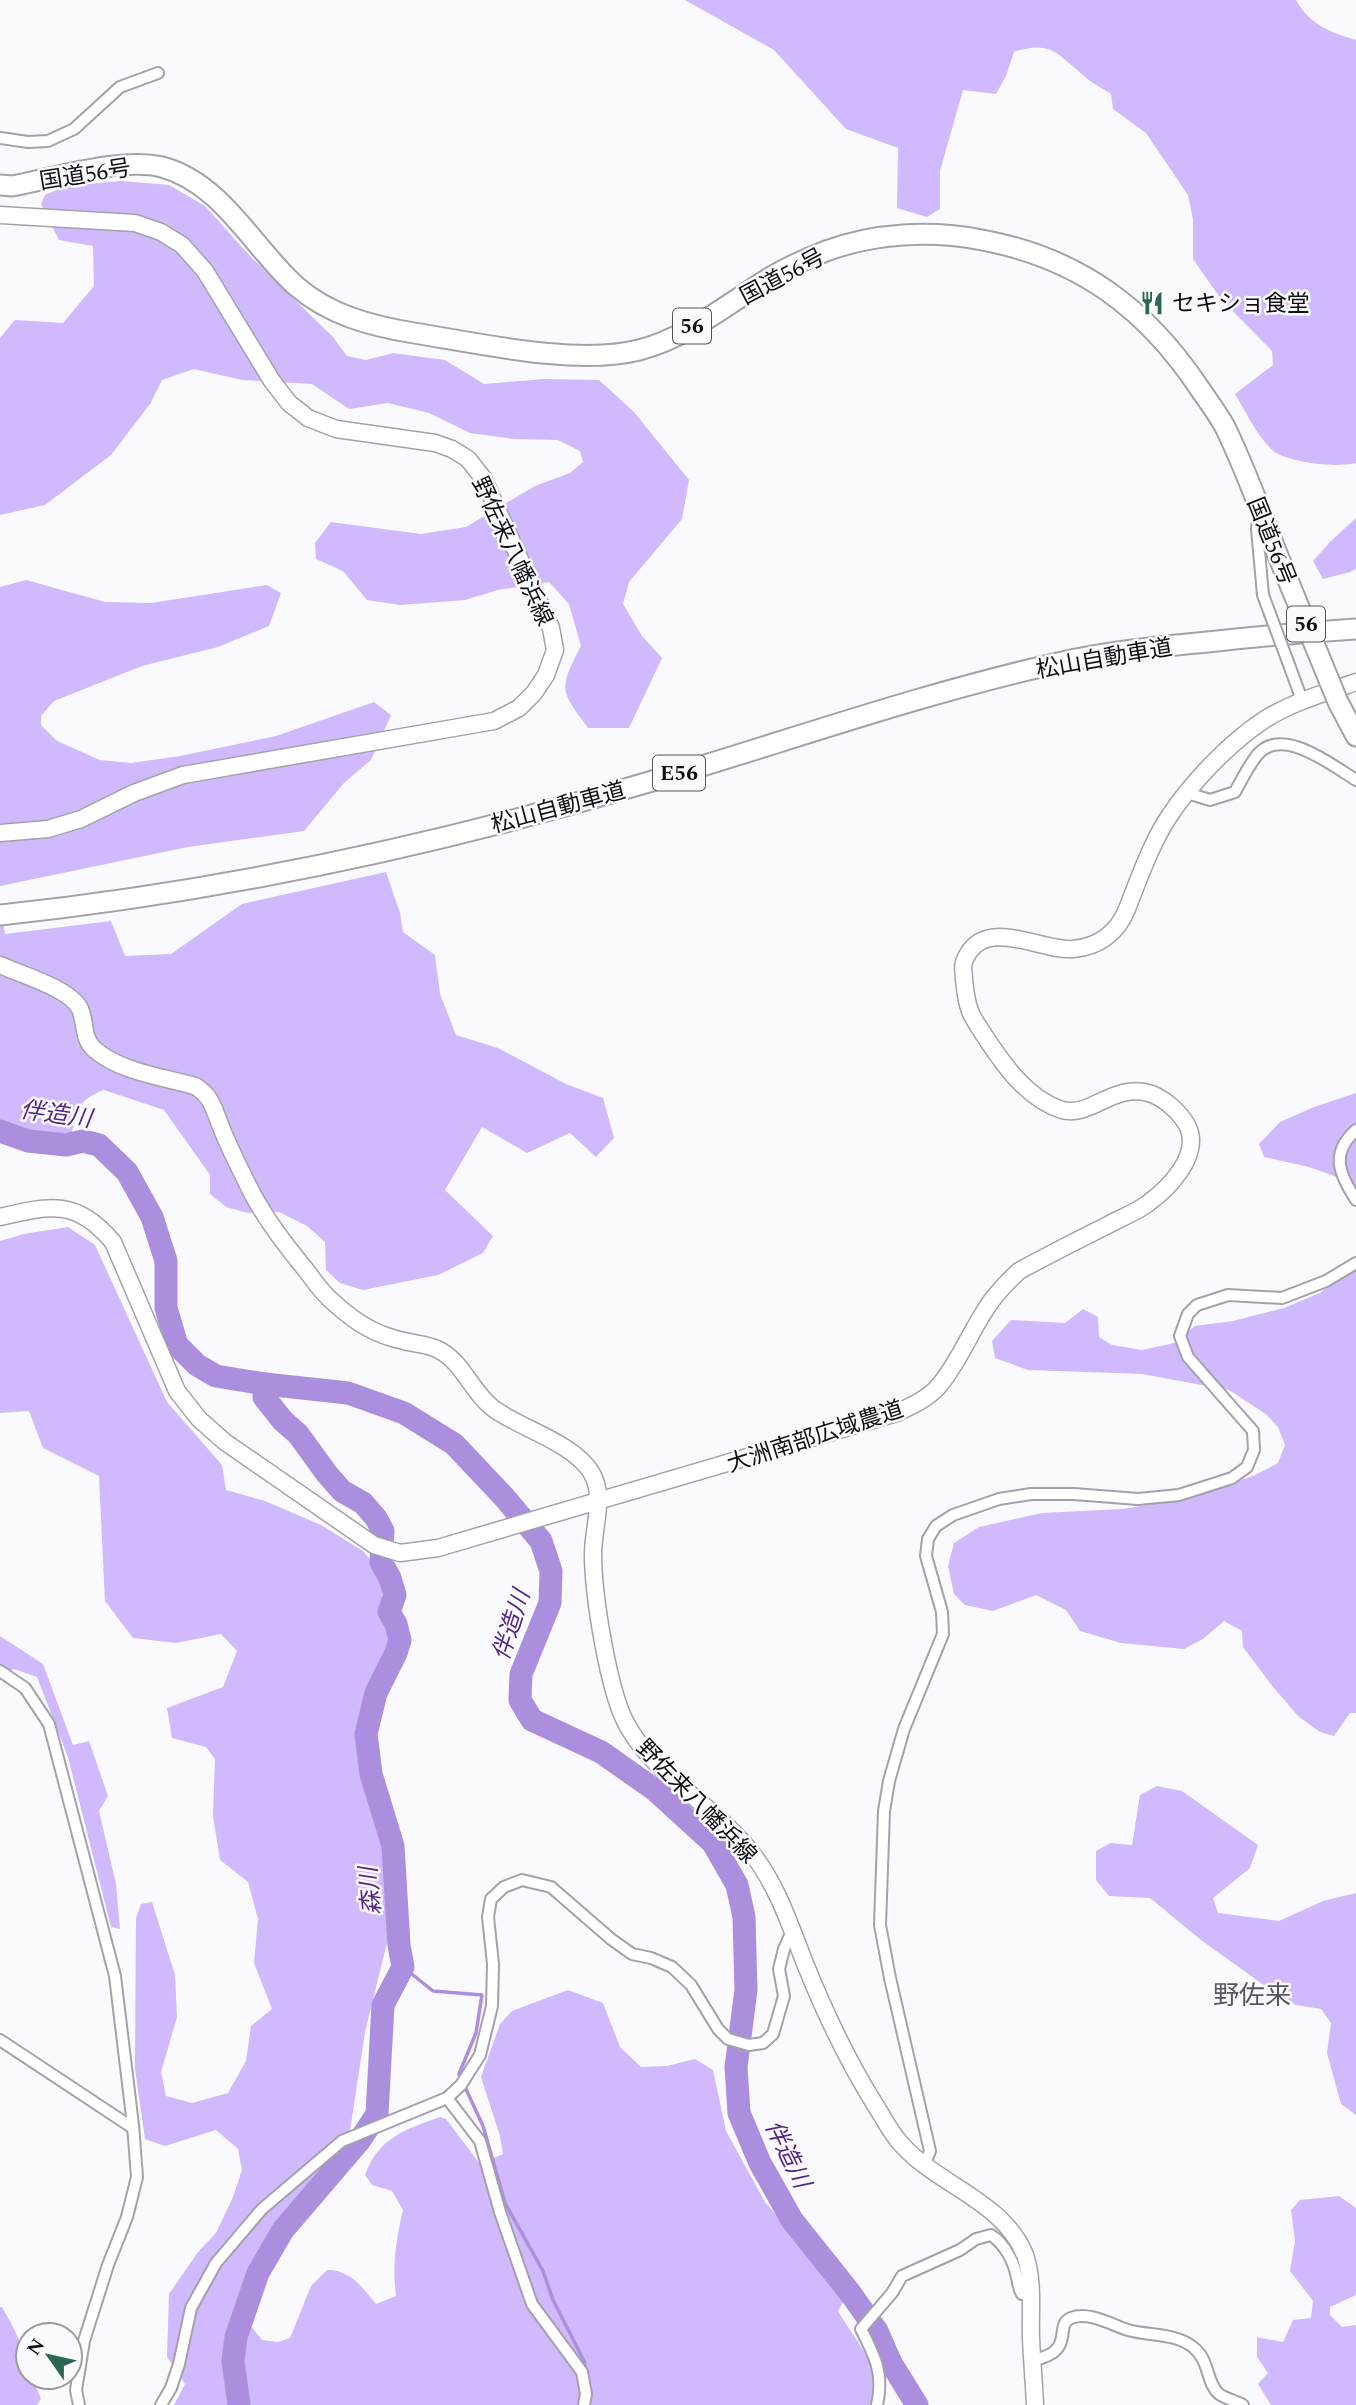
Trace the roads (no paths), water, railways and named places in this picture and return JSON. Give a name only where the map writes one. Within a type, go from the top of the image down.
[{"type":"highway","name":"国道56号","points":[[0,185],[12,186],[130,164],[162,167],[195,182],[222,205],[297,286],[326,308],[374,327],[527,351],[586,355],[637,351],[669,339],[776,274],[828,250],[881,237],[950,234],[1011,245],[1070,269],[1121,298],[1183,363],[1223,424],[1338,702],[1356,736]]},
{"type":"highway","name":"松山自動車道","points":[[0,915],[101,904],[262,875],[497,824],[648,783],[947,690],[1061,662],[1157,647],[1356,629]]},
{"type":"main road","name":"野佐来八幡浜線","points":[[0,215],[135,223],[161,232],[182,245],[205,271],[271,381],[289,403],[309,418],[336,429],[435,443],[468,459],[483,478],[551,628],[555,650],[546,675],[534,693],[519,708],[494,721],[183,775],[134,793],[81,819],[48,829],[0,833]]},
{"type":"main road","name":"大洲南部広域農道","points":[[0,1217],[37,1208],[58,1208],[74,1211],[96,1223],[113,1242],[177,1391],[199,1419],[225,1442],[374,1545],[400,1553],[438,1548],[897,1413],[919,1402],[936,1389],[950,1371],[985,1310],[1003,1286],[1019,1271],[1145,1206],[1169,1186],[1190,1148],[1190,1131],[1183,1118],[1154,1095],[1139,1091],[1112,1096],[1084,1109],[1065,1111],[1042,1101],[1005,1067],[970,1013],[963,965],[972,948],[992,937],[1022,939],[1072,950],[1104,941],[1123,920],[1167,820],[1219,758],[1264,720],[1302,700],[1356,682]]},
{"type":"main road","name":"野佐来八幡浜線","points":[[0,965],[70,996],[80,1009],[85,1034],[92,1048],[117,1064],[195,1086],[205,1092],[215,1107],[221,1126],[255,1198],[276,1234],[329,1299],[362,1326],[381,1335],[433,1347],[451,1358],[488,1404],[509,1419],[578,1456],[594,1475],[598,1502],[593,1551],[594,1579],[617,1703],[623,1718],[647,1754],[753,1854],[773,1885],[826,2013],[855,2073],[896,2138],[924,2166],[979,2204],[1011,2231],[1026,2259],[1035,2405]]},
{"type":"street","points":[[0,138],[28,142],[48,141],[74,129],[120,87],[158,73]]},
{"type":"street","points":[[1260,509],[1257,529],[1263,595],[1302,700]]},
{"type":"street","points":[[1187,793],[1210,800],[1236,792],[1260,752],[1278,744],[1307,749],[1356,780]]},
{"type":"street","points":[[1356,1130],[1346,1139],[1339,1157],[1343,1177],[1356,1200]]},
{"type":"street","points":[[924,2166],[930,2151],[880,1925],[884,1811],[889,1781],[904,1729],[943,1634],[942,1612],[926,1556],[928,1539],[936,1526],[953,1515],[999,1499],[1042,1494],[1138,1499],[1179,1495],[1232,1478],[1247,1467],[1254,1450],[1253,1431],[1188,1357],[1180,1336],[1188,1314],[1197,1305],[1228,1295],[1282,1298],[1326,1281],[1356,1264]]},
{"type":"street","points":[[0,1671],[25,1688],[49,1724],[115,1976],[133,2128],[137,2177],[127,2217],[108,2265],[84,2341],[76,2390],[79,2405]]},
{"type":"street","points":[[161,2405],[171,2388],[179,2364],[191,2308],[216,2263],[262,2209],[342,2141],[447,2098],[461,2085],[480,2055],[492,2006],[493,1964],[488,1917],[491,1899],[504,1887],[522,1880],[551,1887],[632,1954],[672,1967],[691,1985],[727,2039],[749,2045],[763,2043],[773,2034],[783,1996],[779,1969],[792,1931]]},
{"type":"street","points":[[0,2040],[133,2128]]},
{"type":"street","points":[[447,2098],[480,2141],[500,2212],[532,2304],[582,2372],[586,2395],[584,2405]]},
{"type":"street","points":[[877,2405],[881,2389],[879,2367],[861,2329],[886,2301],[902,2276],[960,2250],[976,2239],[991,2235],[998,2239],[1011,2259],[1019,2290],[1022,2294],[1030,2294]]},
{"type":"street","points":[[1032,2360],[1048,2357],[1057,2351],[1069,2319],[1079,2316],[1102,2320],[1126,2329],[1188,2343],[1204,2358],[1213,2387],[1220,2395],[1243,2405]]},
{"type":"waterway","name":"伴造川","points":[[0,1131],[28,1141],[66,1145],[83,1141],[99,1145],[127,1172],[152,1217],[166,1261],[166,1308],[177,1345],[197,1365],[216,1376],[348,1393],[404,1413],[454,1444],[541,1541],[551,1571],[550,1603],[521,1674],[520,1700],[532,1720],[601,1752],[655,1790],[713,1843],[737,1885],[744,1917],[746,1990],[736,2067],[739,2113],[760,2163],[792,2220],[877,2331],[891,2363],[917,2405]]},
{"type":"waterway","name":"森川","points":[[239,2405],[233,2361],[236,2337],[258,2273],[283,2230],[360,2140],[377,2114],[383,2005],[403,1967],[399,1945],[393,1846],[371,1774],[366,1734],[376,1693],[400,1640],[396,1624],[389,1612],[395,1595],[381,1562],[383,1531],[363,1503],[342,1491],[298,1434],[283,1421],[264,1397],[265,1384]]},
{"type":"waterway","points":[[403,1967],[433,1991],[482,1995],[476,2033],[459,2074],[483,2126],[505,2203],[543,2271],[553,2300],[584,2361],[589,2389]]},
{"type":"place","name":"セキショ食堂","points":[[1152,303]]},
{"type":"district","name":"野佐来","points":[[1252,1995]]}]
